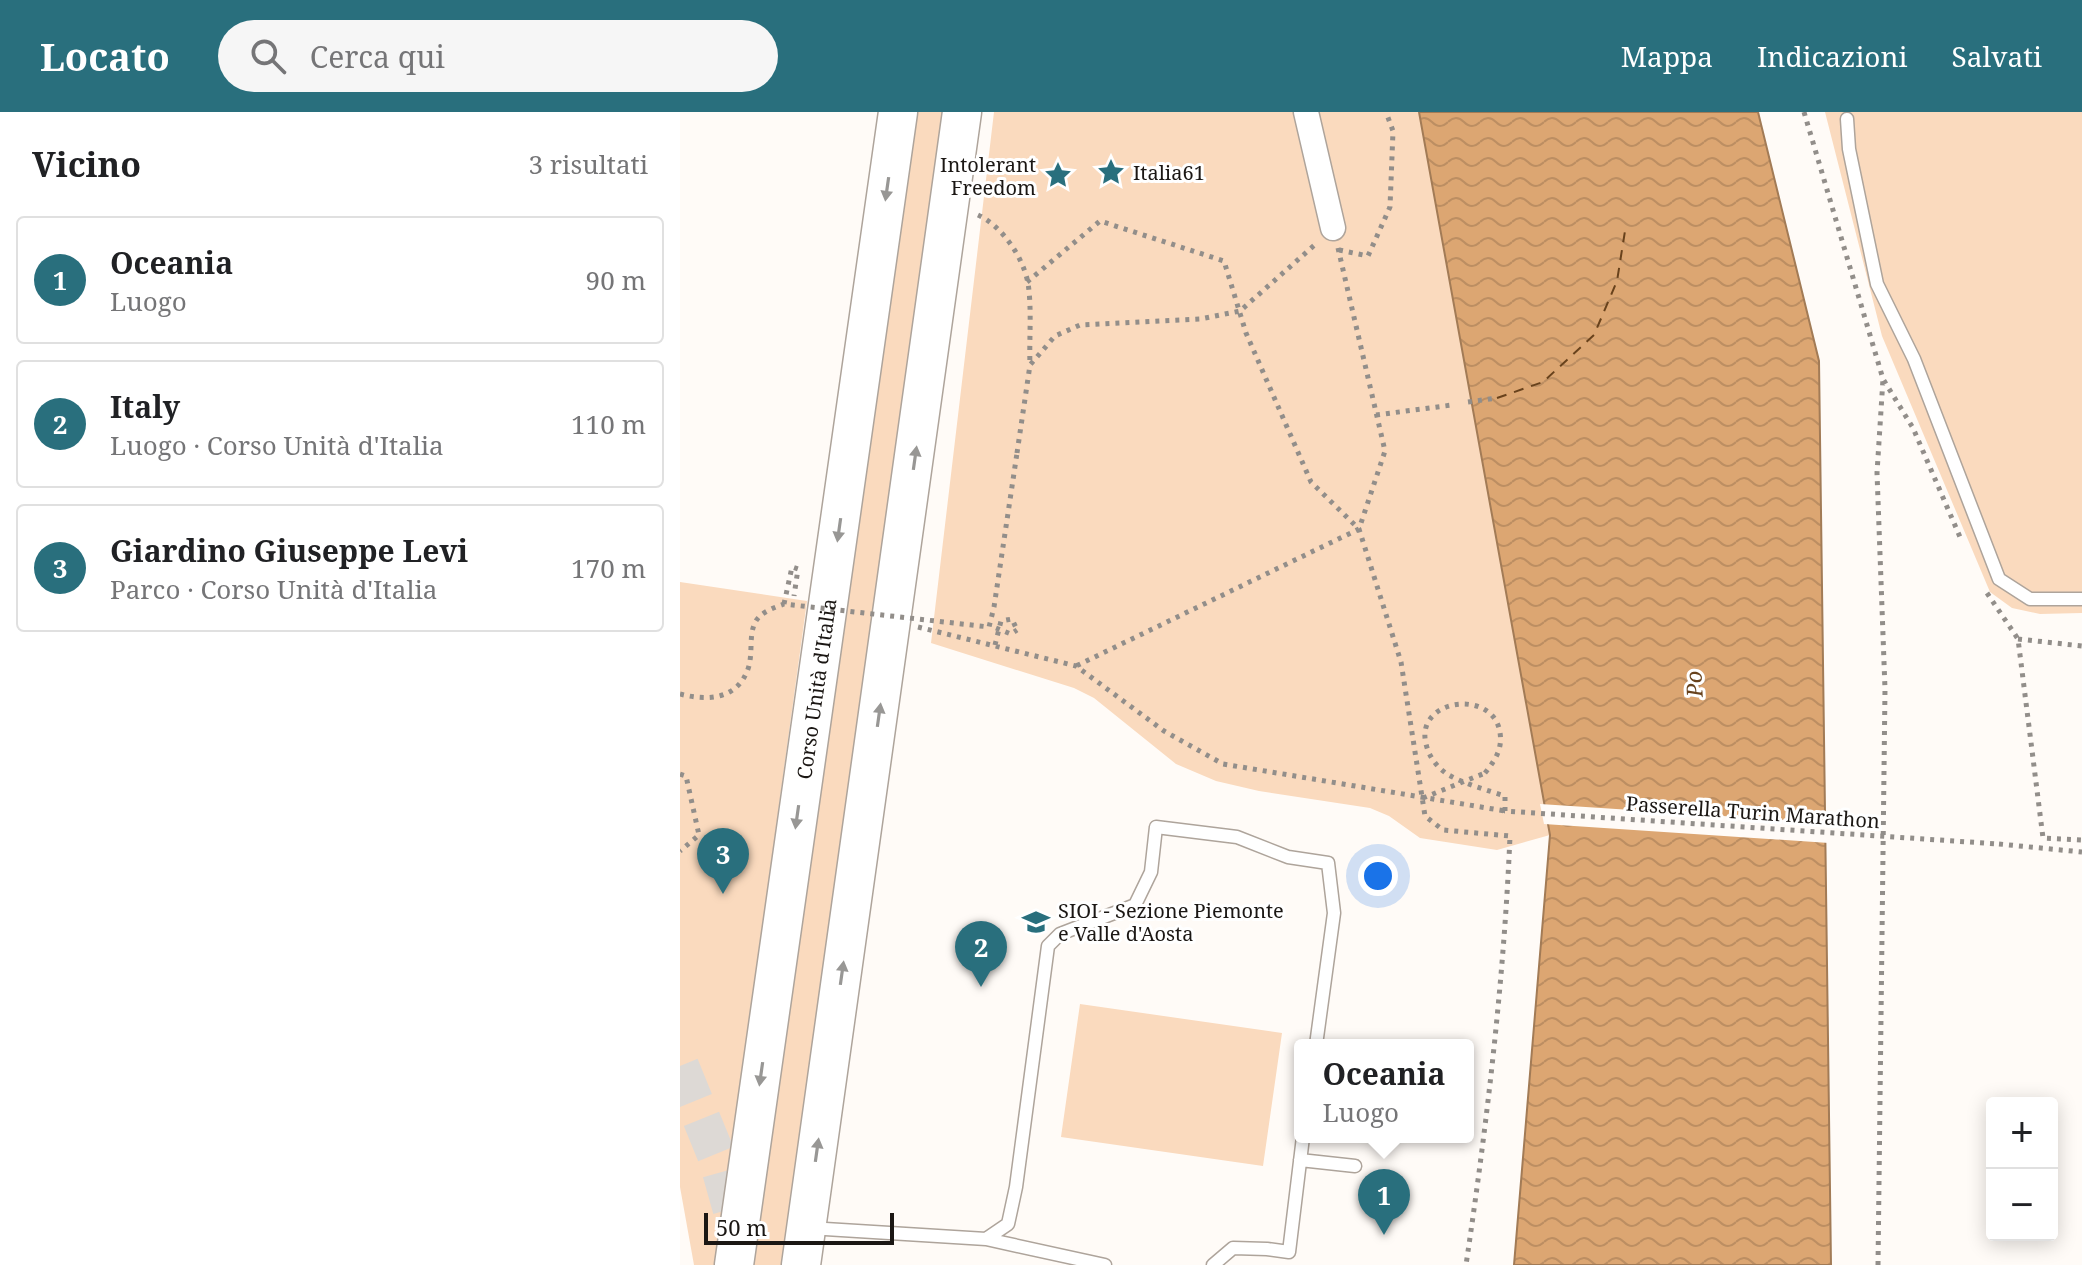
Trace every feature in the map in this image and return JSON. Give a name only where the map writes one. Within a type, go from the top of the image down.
[{"type":"main road","name":"Corso Unità d'Italia","points":[[734,1265],[898,112]]},
{"type":"main road","points":[[801,1265],[962,112]]},
{"type":"street","points":[[1306,112],[1336,239]]},
{"type":"lane","points":[[1847,119],[1849,149],[1877,284],[1914,359],[1999,579],[2030,599],[2082,599]]},
{"type":"lane","points":[[986,1239],[1008,1224],[1016,1187],[1048,946],[1060,934],[1135,905],[1151,872],[1156,827],[1237,837],[1288,857],[1328,863],[1334,913],[1317,1039]]},
{"type":"lane","points":[[1213,1265],[1233,1248],[1289,1252],[1302,1143]]},
{"type":"lane","points":[[1300,1160],[1355,1166]]},
{"type":"lane","points":[[806,1228],[986,1239],[1105,1265]]},
{"type":"path","points":[[1336,239],[1368,256],[1390,207],[1393,131],[1386,112]]},
{"type":"path","points":[[1804,112],[1883,379],[1913,428],[1962,541]]},
{"type":"path","points":[[973,213],[998,227],[1013,250],[1027,282],[1030,365],[989,627]]},
{"type":"path","points":[[1027,282],[1100,221],[1224,261],[1246,333],[1311,482],[1359,529],[1401,662],[1425,816],[1443,830],[1510,836],[1507,911],[1479,1175],[1466,1265]]},
{"type":"path","points":[[1030,365],[1055,336],[1080,325],[1200,319],[1240,311],[1336,239]]},
{"type":"path","points":[[914,626],[1076,666],[1359,529],[1385,451],[1336,239]]},
{"type":"path","points":[[1878,1265],[1885,689],[1877,473],[1883,379]]},
{"type":"path","points":[[1468,402],[1497,398]]},
{"type":"path","points":[[1376,415],[1452,405]]},
{"type":"path","points":[[784,604],[792,567],[798,569],[794,596]]},
{"type":"path","points":[[1980,583],[2018,639],[2043,838],[2082,840]]},
{"type":"path","points":[[680,694],[701,699],[718,698],[739,684],[748,668],[754,623],[767,610],[784,604],[989,627],[996,628],[1011,634],[1017,630],[1012,619],[1001,621],[995,645]]},
{"type":"path","points":[[2018,639],[2082,646]]},
{"type":"path","name":"Passerella Turin Marathon","points":[[1076,666],[1164,731],[1223,764],[1505,811],[2082,852]]},
{"type":"path","points":[[1422,798],[1485,773],[1497,758],[1501,742],[1499,726],[1493,716],[1460,703],[1440,709],[1425,726],[1431,757],[1449,775],[1505,796],[1505,811]]},
{"type":"path","points":[[680,774],[686,776],[699,835],[680,851]]},
{"type":"shaded area","points":[[910,112],[946,112],[785,1265],[750,1265]]},
{"type":"shaded area","points":[[994,112],[1419,112],[1550,835],[1497,850],[1420,838],[1389,816],[1370,808],[1259,791],[1216,781],[1176,764],[1094,698],[1074,688],[931,643]]},
{"type":"shaded area","points":[[1825,112],[2082,112],[2082,613],[2040,614],[2012,608],[1990,592],[1882,336]]},
{"type":"shaded area","points":[[680,582],[807,601],[716,1265],[694,1265],[680,1187]]},
{"type":"shaded area","points":[[1080,1004],[1282,1033],[1263,1166],[1061,1137]]},
{"type":"water","name":"Po","points":[[1419,112],[1758,112],[1819,361],[1831,1265],[1514,1265],[1550,835]]},
{"type":"pier","points":[[1540,804],[1829,823],[1829,843],[1544,824]]},
{"type":"ferry route","points":[[1497,398],[1543,382],[1594,335],[1617,281],[1625,231]]},
{"type":"tunnel","points":[[680,1066],[717,1157],[739,1235]]},
{"type":"place","name":"Italia61","points":[[1111,172]]},
{"type":"place","name":"Intolerant Freedom","points":[[1058,175]]},
{"type":"place","name":"Giardino Giuseppe Levi","points":[[723,894]]},
{"type":"place","name":"SIOI - Sezione Piemonte e Valle d'Aosta","points":[[1036,922]]},
{"type":"place","name":"Italy","points":[[981,987]]},
{"type":"place","name":"Oceania","points":[[1384,1235]]}]
